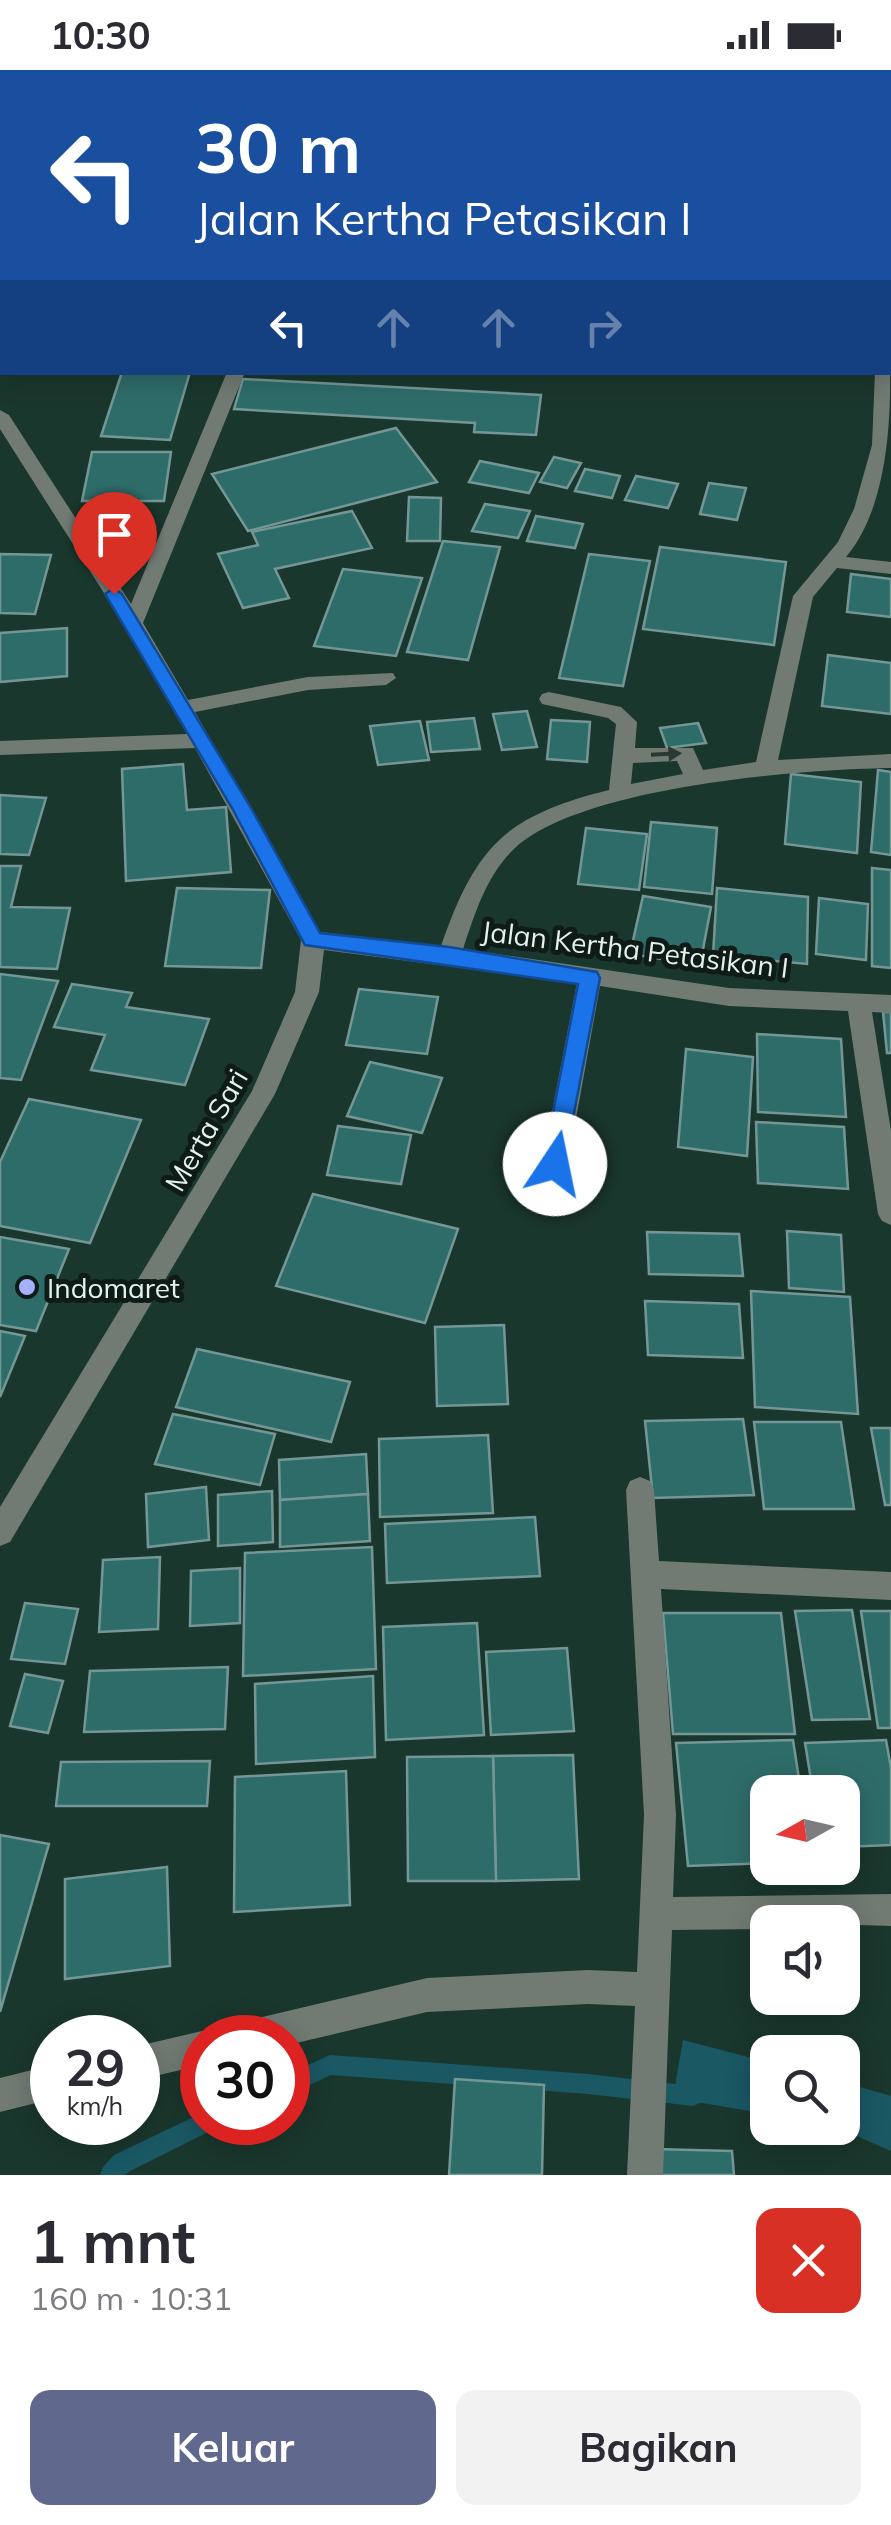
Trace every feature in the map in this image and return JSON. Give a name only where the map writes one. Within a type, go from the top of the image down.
[{"type":"street","points":[[133,623],[237,375]]},
{"type":"street","points":[[765,768],[803,596],[846,544],[864,509],[881,445],[884,375]]},
{"type":"street","points":[[0,415],[133,623],[242,808],[313,940]]},
{"type":"street","points":[[829,561],[891,568]]},
{"type":"street","points":[[182,708],[281,684],[386,678]]},
{"type":"street","points":[[549,699],[614,712],[628,722],[618,796]]},
{"type":"street","points":[[0,748],[200,741]]},
{"type":"street","points":[[624,756],[685,753],[696,780]]},
{"type":"street","points":[[449,955],[476,882],[519,833],[555,815],[618,796],[765,768],[842,759],[891,760]]},
{"type":"street","name":"Jalan Kertha Petasikan I","points":[[313,940],[449,955],[729,997],[891,1004]]},
{"type":"street","name":"Merta Sari","points":[[0,1533],[263,1094],[308,992],[313,940]]},
{"type":"street","points":[[555,1164],[590,978]]},
{"type":"street","points":[[859,1002],[891,1214]]},
{"type":"street","points":[[640,1490],[660,1815],[644,2175]]},
{"type":"street","points":[[644,1573],[690,1579],[891,1586]]},
{"type":"street","points":[[654,1914],[891,1910]]},
{"type":"street","points":[[310,2023],[427,1995],[588,1987],[653,1990]]},
{"type":"street","points":[[0,2094],[30,2087]]},
{"type":"water","points":[[683,2040],[750,2058],[750,2111],[673,2098]]},
{"type":"water","points":[[860,2087],[891,2096],[891,2151],[860,2137]]},
{"type":"building","points":[[121,375],[189,375],[170,440],[101,436]]},
{"type":"building","points":[[243,379],[541,395],[536,435],[474,432],[475,423],[234,409]]},
{"type":"building","points":[[396,428],[437,482],[248,531],[212,474]]},
{"type":"building","points":[[92,452],[171,452],[164,501],[82,501]]},
{"type":"building","points":[[554,457],[581,463],[567,488],[540,482]]},
{"type":"building","points":[[480,461],[539,473],[529,493],[469,482]]},
{"type":"building","points":[[585,469],[620,476],[612,498],[575,491]]},
{"type":"building","points":[[636,476],[678,484],[668,508],[625,500]]},
{"type":"building","points":[[709,483],[746,488],[737,520],[700,514]]},
{"type":"building","points":[[409,497],[441,498],[440,541],[407,541]]},
{"type":"building","points":[[485,504],[530,511],[518,538],[472,531]]},
{"type":"building","points":[[352,511],[372,548],[275,569],[289,598],[243,608],[218,554],[258,545],[252,532]]},
{"type":"building","points":[[536,516],[583,524],[575,548],[527,541]]},
{"type":"building","points":[[443,541],[500,547],[468,660],[407,652]]},
{"type":"building","points":[[660,547],[786,562],[774,645],[643,629]]},
{"type":"building","points":[[0,554],[51,555],[35,614],[0,613]]},
{"type":"building","points":[[589,554],[650,561],[623,686],[559,678]]},
{"type":"building","points":[[343,569],[422,578],[396,656],[314,646]]},
{"type":"building","points":[[851,574],[891,579],[891,617],[847,612]]},
{"type":"building","points":[[67,628],[67,676],[0,682],[0,633]]},
{"type":"building","points":[[828,655],[891,663],[891,714],[822,706]]},
{"type":"building","points":[[527,711],[537,747],[502,750],[493,714]]},
{"type":"building","points":[[474,718],[480,749],[431,752],[427,722]]},
{"type":"building","points":[[551,720],[590,722],[587,762],[547,759]]},
{"type":"building","points":[[420,721],[429,760],[378,765],[370,726]]},
{"type":"building","points":[[698,723],[706,743],[667,748],[660,728]]},
{"type":"building","points":[[183,764],[187,810],[226,807],[231,872],[126,881],[122,769]]},
{"type":"building","points":[[878,770],[891,772],[891,855],[871,852]]},
{"type":"building","points":[[791,774],[861,782],[857,853],[785,844]]},
{"type":"building","points":[[0,795],[46,798],[29,855],[0,854]]},
{"type":"building","points":[[651,822],[717,828],[712,894],[644,887]]},
{"type":"building","points":[[586,828],[647,834],[639,890],[578,884]]},
{"type":"building","points":[[0,866],[21,866],[11,907],[70,908],[57,969],[0,967]]},
{"type":"building","points":[[872,868],[891,870],[891,968],[872,966]]},
{"type":"building","points":[[177,888],[270,890],[261,968],[165,966]]},
{"type":"building","points":[[717,888],[808,897],[807,964],[713,955]]},
{"type":"building","points":[[643,896],[711,907],[700,965],[630,954]]},
{"type":"building","points":[[819,898],[868,904],[866,960],[816,954]]},
{"type":"building","points":[[0,974],[58,981],[21,1080],[0,1078]]},
{"type":"building","points":[[72,984],[132,993],[126,1007],[209,1019],[185,1085],[91,1070],[105,1035],[54,1027]]},
{"type":"building","points":[[359,989],[438,997],[427,1054],[346,1045]]},
{"type":"building","points":[[883,1012],[891,1012],[891,1053],[887,1053]]},
{"type":"building","points":[[757,1034],[841,1039],[846,1117],[758,1112]]},
{"type":"building","points":[[686,1049],[753,1057],[747,1156],[678,1147]]},
{"type":"building","points":[[370,1062],[442,1078],[422,1133],[347,1116]]},
{"type":"building","points":[[29,1099],[141,1120],[90,1243],[0,1226],[0,1162]]},
{"type":"building","points":[[756,1122],[844,1127],[848,1189],[758,1183]]},
{"type":"building","points":[[338,1126],[411,1135],[401,1184],[327,1175]]},
{"type":"building","points":[[313,1194],[458,1229],[425,1323],[276,1286]]},
{"type":"building","points":[[787,1231],[841,1235],[844,1292],[789,1288]]},
{"type":"building","points":[[647,1232],[739,1234],[743,1276],[649,1274]]},
{"type":"building","name":"Indomaret","points":[[0,1237],[69,1249],[36,1331],[0,1325]]},
{"type":"building","points":[[751,1291],[850,1297],[858,1414],[755,1407]]},
{"type":"building","points":[[645,1301],[739,1304],[743,1358],[648,1355]]},
{"type":"building","points":[[504,1325],[508,1404],[437,1406],[435,1327]]},
{"type":"building","points":[[0,1331],[25,1336],[0,1397]]},
{"type":"building","points":[[197,1349],[350,1382],[331,1442],[176,1407]]},
{"type":"building","points":[[173,1414],[275,1434],[260,1485],[155,1464]]},
{"type":"building","points":[[743,1419],[754,1495],[653,1498],[645,1421]]},
{"type":"building","points":[[754,1422],[841,1422],[854,1509],[764,1509]]},
{"type":"building","points":[[871,1428],[891,1428],[891,1505],[885,1505]]},
{"type":"building","points":[[488,1435],[493,1513],[380,1517],[379,1439]]},
{"type":"building","points":[[366,1454],[368,1494],[280,1500],[279,1460]]},
{"type":"building","points":[[206,1487],[209,1540],[148,1547],[146,1494]]},
{"type":"building","points":[[272,1491],[273,1542],[218,1546],[218,1495]]},
{"type":"building","points":[[368,1494],[370,1541],[280,1547],[280,1500]]},
{"type":"building","points":[[535,1517],[540,1576],[387,1583],[385,1524]]},
{"type":"building","points":[[372,1547],[376,1669],[243,1676],[245,1553]]},
{"type":"building","points":[[160,1557],[158,1629],[99,1632],[103,1560]]},
{"type":"building","points":[[240,1568],[240,1623],[190,1626],[191,1571]]},
{"type":"building","points":[[25,1603],[78,1609],[65,1664],[11,1659]]},
{"type":"building","points":[[852,1610],[870,1719],[812,1720],[795,1611]]},
{"type":"building","points":[[861,1611],[891,1611],[891,1728],[878,1728]]},
{"type":"building","points":[[663,1613],[781,1613],[795,1734],[673,1734]]},
{"type":"building","points":[[477,1623],[484,1735],[386,1740],[383,1627]]},
{"type":"building","points":[[567,1648],[574,1731],[491,1735],[486,1652]]},
{"type":"building","points":[[228,1667],[225,1729],[84,1732],[90,1671]]},
{"type":"building","points":[[25,1674],[63,1681],[48,1733],[10,1726]]},
{"type":"building","points":[[373,1676],[375,1757],[256,1764],[255,1684]]},
{"type":"building","points":[[793,1740],[798,1775],[750,1775],[750,1864],[688,1866],[676,1743]]},
{"type":"building","points":[[886,1740],[891,1768],[891,1845],[860,1846],[860,1775],[810,1775],[805,1743]]},
{"type":"building","points":[[573,1755],[579,1879],[496,1881],[493,1756]]},
{"type":"building","points":[[493,1756],[496,1881],[408,1881],[407,1757]]},
{"type":"building","points":[[210,1761],[207,1806],[56,1806],[61,1762]]},
{"type":"building","points":[[346,1771],[350,1905],[234,1912],[235,1777]]},
{"type":"building","points":[[0,1835],[49,1844],[0,2012]]},
{"type":"building","points":[[167,1867],[170,1966],[65,1979],[65,1879]]},
{"type":"building","points":[[455,2079],[544,2085],[542,2175],[449,2175]]},
{"type":"building","points":[[654,2149],[732,2151],[734,2175],[655,2175]]},
{"type":"waterway","points":[[310,2075],[330,2065],[588,2084],[693,2096]]},
{"type":"waterway","points":[[111,2175],[122,2163],[180,2135]]},
{"type":"place","name":"Indomaret","points":[[27,1287]]},
{"type":"route","points":[[114,594],[242,808],[313,940],[449,955],[590,978],[555,1164]]}]
